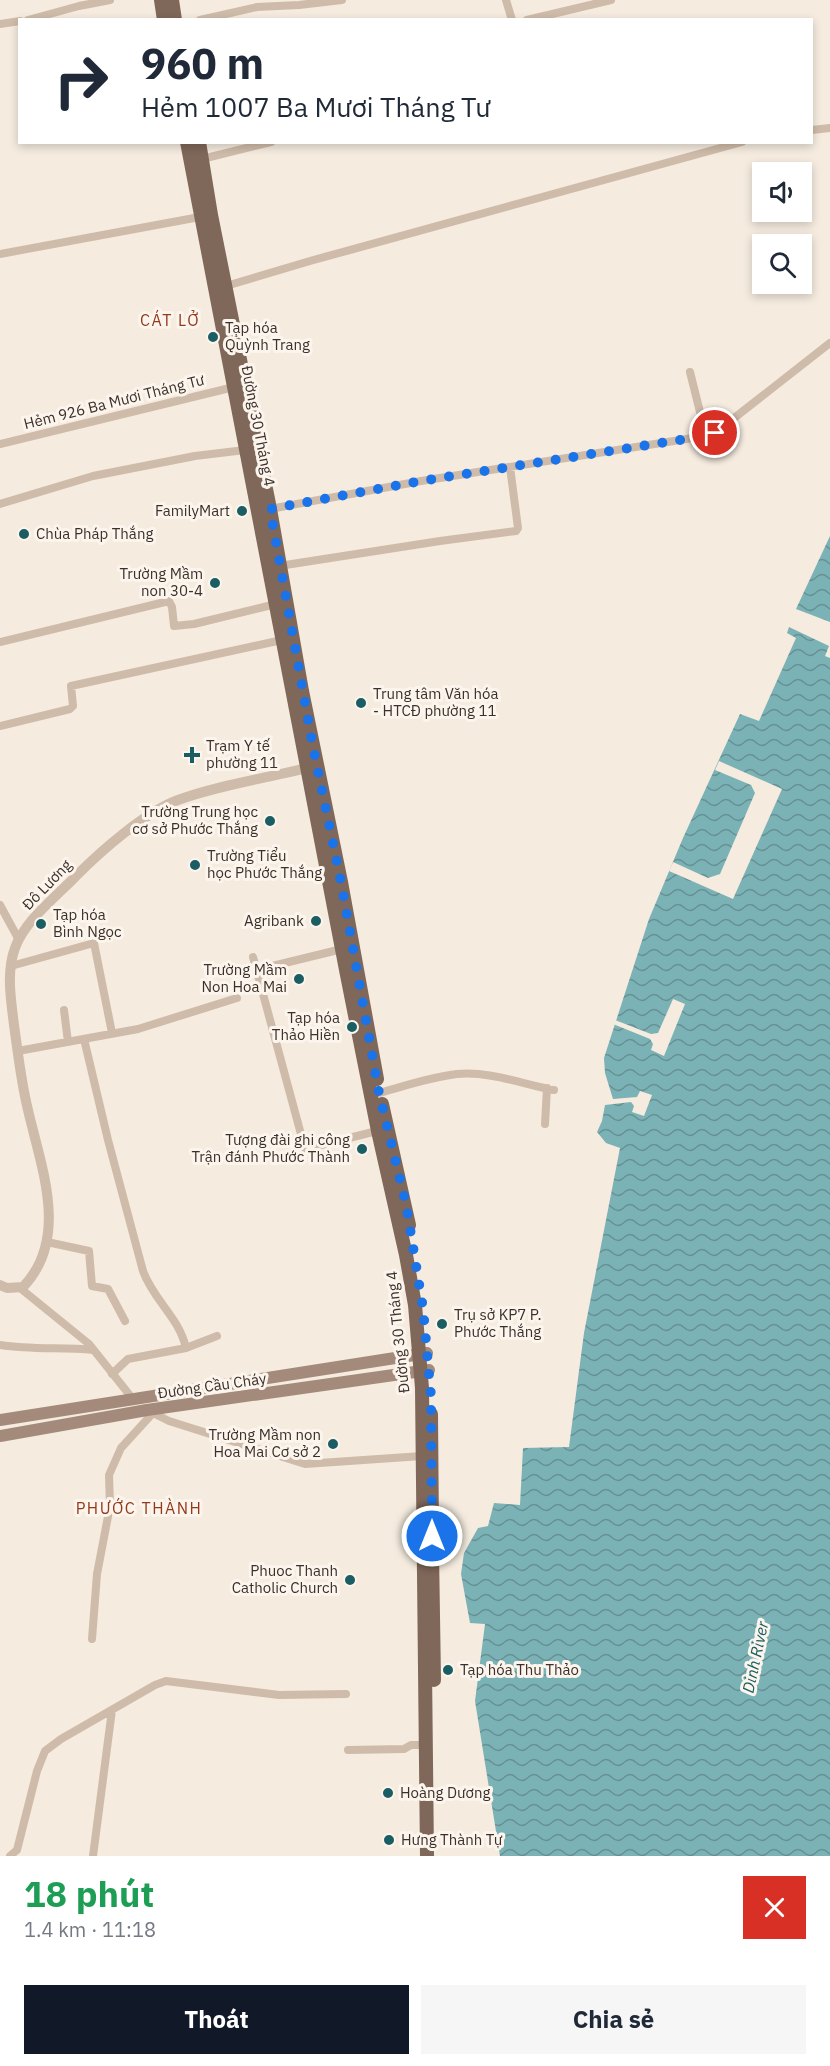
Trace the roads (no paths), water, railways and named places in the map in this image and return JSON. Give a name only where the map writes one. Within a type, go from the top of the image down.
[{"type":"main road","points":[[161,0],[164,18]]},
{"type":"main road","points":[[172,0],[175,18]]},
{"type":"main road","name":"Đường 30 Tháng 4","points":[[188,144],[206,216],[270,509],[342,949],[352,975]]},
{"type":"main road","name":"Đường 30 Tháng 4","points":[[199,144],[206,216]]},
{"type":"main road","name":"Đường 30 Tháng 4","points":[[220,287],[245,450],[282,640],[311,767],[375,1095],[423,1308],[423,1354],[427,1396],[427,1856]]},
{"type":"main road","name":"Đường Cầu Cháy","points":[[0,1420],[423,1354]]},
{"type":"main road","name":"Đường Cầu Cháy","points":[[0,1436],[425,1370]]},
{"type":"main road","points":[[60,1410],[62,1425]]},
{"type":"main road","name":"Đường 30 Tháng 4","points":[[427,1420],[422,1456],[435,1856]]},
{"type":"street","points":[[35,18],[110,0]]},
{"type":"street","points":[[209,18],[257,7],[342,0]]},
{"type":"street","points":[[506,0],[511,18]]},
{"type":"street","points":[[535,18],[610,0]]},
{"type":"street","points":[[0,24],[18,21]]},
{"type":"street","points":[[813,130],[830,128]]},
{"type":"street","points":[[202,159],[263,144]]},
{"type":"street","points":[[220,287],[734,144]]},
{"type":"street","points":[[0,254],[206,216]]},
{"type":"street","points":[[270,509],[706,436],[718,431],[830,343]]},
{"type":"street","points":[[690,372],[706,436]]},
{"type":"street","name":"Hẻm 926 Ba Mươi Tháng Tư","points":[[0,444],[234,387]]},
{"type":"street","points":[[0,504],[103,474],[195,456],[245,450]]},
{"type":"street","points":[[279,566],[516,531],[518,528],[510,467]]},
{"type":"street","points":[[0,642],[169,601],[174,626],[194,624],[276,604]]},
{"type":"street","points":[[0,726],[70,709],[73,706],[71,686],[282,640]]},
{"type":"street","name":"Đô Lương","points":[[20,1288],[31,1279],[47,1242],[49,1207],[44,1174],[27,1109],[12,1006],[11,966],[19,940],[37,915],[107,846],[164,806],[207,791],[311,767]]},
{"type":"street","points":[[0,905],[3,915],[19,940]]},
{"type":"street","points":[[11,966],[94,943],[112,1033]]},
{"type":"street","points":[[256,970],[342,949]]},
{"type":"street","points":[[253,957],[305,1149],[383,1129]]},
{"type":"street","points":[[18,1051],[138,1029],[237,998]]},
{"type":"street","points":[[64,1010],[68,1042]]},
{"type":"street","points":[[84,1039],[143,1271],[148,1286],[182,1331],[186,1347]]},
{"type":"street","points":[[375,1095],[417,1082],[458,1074],[507,1079],[551,1089],[545,1124]]},
{"type":"street","points":[[47,1242],[89,1251],[92,1286],[108,1289],[125,1321]]},
{"type":"street","points":[[0,1285],[7,1288],[20,1288],[93,1350],[132,1398]]},
{"type":"street","points":[[112,1374],[128,1359],[186,1347],[217,1336]]},
{"type":"street","points":[[0,1346],[93,1350]]},
{"type":"street","points":[[92,1639],[97,1574],[110,1506],[109,1475],[121,1448],[150,1412],[169,1421],[305,1464],[422,1456]]},
{"type":"street","points":[[10,1856],[17,1850],[37,1771],[45,1751],[61,1739],[155,1685],[166,1681],[279,1695],[346,1694]]},
{"type":"street","points":[[93,1856],[112,1710]]},
{"type":"street","points":[[348,1750],[404,1749],[411,1745],[426,1745]]},
{"type":"water","points":[[830,536],[830,622],[796,609]]},
{"type":"water","name":"Dinh River","points":[[789,627],[829,646],[825,656],[830,658],[830,1856],[500,1856],[475,1701],[485,1624],[470,1623],[461,1574],[464,1553],[478,1528],[488,1526],[494,1503],[520,1505],[523,1448],[569,1447],[584,1333],[620,1148],[606,1143],[597,1132],[605,1105],[631,1102],[634,1106],[632,1112],[644,1116],[652,1095],[640,1091],[637,1097],[613,1099],[605,1073],[604,1058],[649,919],[683,838],[740,714],[759,721],[796,638],[787,633]]},
{"type":"place","name":"Tạp hóa Quỳnh Trang","points":[[213,337]]},
{"type":"place","name":"FamilyMart","points":[[242,511]]},
{"type":"place","name":"Chùa Pháp Thắng","points":[[24,534]]},
{"type":"place","name":"Trường Mầm non 30-4","points":[[215,583]]},
{"type":"place","name":"Trung tâm Văn hóa - HTCĐ phường 11","points":[[361,703]]},
{"type":"place","name":"Trạm Y tế phường 11","points":[[192,755]]},
{"type":"place","name":"Trường Trung học cơ sở Phước Thắng","points":[[270,821]]},
{"type":"place","name":"Trường Tiểu học Phước Thắng","points":[[195,865]]},
{"type":"place","name":"Agribank","points":[[316,921]]},
{"type":"place","name":"Tạp hóa Bình Ngọc","points":[[41,924]]},
{"type":"place","name":"Trường Mầm Non Hoa Mai","points":[[299,979]]},
{"type":"place","name":"Tạp hóa Thảo Hiền","points":[[352,1027]]},
{"type":"place","name":"Tượng đài ghi công Trận đánh Phước Thành","points":[[362,1149]]},
{"type":"place","name":"Trụ sở KP7 P. Phước Thắng","points":[[442,1324]]},
{"type":"place","name":"Trường Mầm non Hoa Mai Cơ sở 2","points":[[333,1444]]},
{"type":"place","name":"Phuoc Thanh Catholic Church","points":[[350,1580]]},
{"type":"place","name":"Tạp hóa Thu Thảo","points":[[448,1670]]},
{"type":"place","name":"Hoàng Dương","points":[[388,1793]]},
{"type":"place","name":"Hưng Thành Tự","points":[[389,1840]]},
{"type":"district","name":"CÁT LỞ","points":[[170,320]]},
{"type":"district","name":"PHƯỚC THÀNH","points":[[139,1508]]}]
